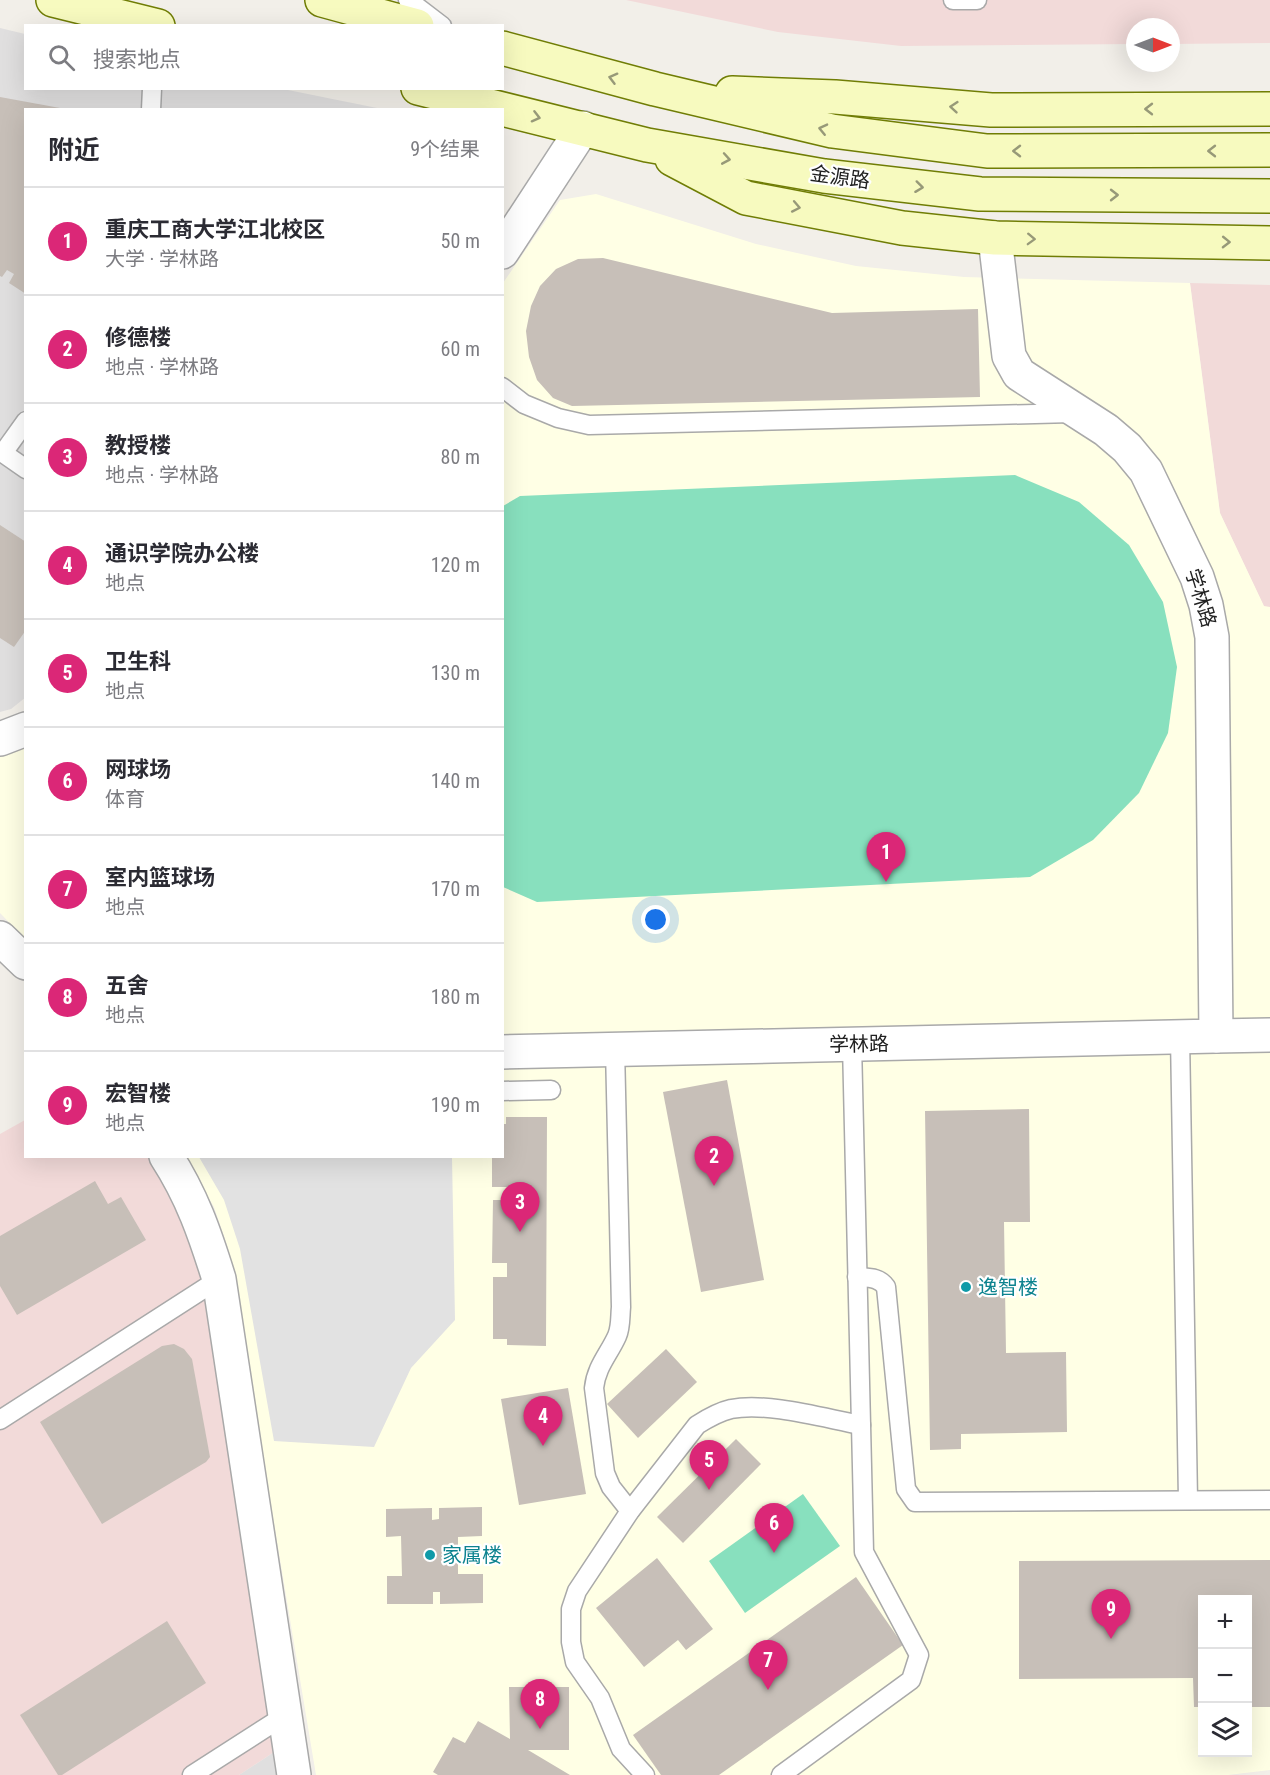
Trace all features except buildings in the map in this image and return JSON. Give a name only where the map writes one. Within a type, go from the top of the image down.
[{"type":"main road","points":[[53,0],[151,24]]},
{"type":"main road","points":[[321,0],[410,24]]},
{"type":"main road","points":[[504,49],[655,89],[832,131],[987,151],[1270,150]]},
{"type":"main road","points":[[655,89],[835,97],[991,110],[1270,109]]},
{"type":"main road","name":"金源路","points":[[426,90],[500,108]]},
{"type":"main road","name":"金源路","points":[[504,109],[646,145],[824,176],[980,195],[1270,195]]},
{"type":"main road","points":[[646,145],[746,198],[902,228],[995,238],[1270,243]]},
{"type":"street","points":[[504,249],[583,128]]},
{"type":"street","name":"学林路","points":[[995,238],[1009,356],[1018,374],[1106,430],[1127,448],[1146,471],[1197,577],[1206,605],[1212,637],[1216,1035]]},
{"type":"street","points":[[0,739],[24,730]]},
{"type":"street","points":[[0,938],[24,961]]},
{"type":"street","name":"学林路","points":[[504,1052],[1270,1035]]},
{"type":"street","points":[[167,1158],[179,1176],[201,1222],[219,1279],[294,1775]]},
{"type":"lane","points":[[408,0],[439,24]]},
{"type":"lane","points":[[953,0],[977,0]]},
{"type":"lane","points":[[151,108],[152,90]]},
{"type":"lane","points":[[504,388],[525,404],[558,418],[589,425],[1078,413]]},
{"type":"lane","points":[[24,423],[2,452],[24,468]]},
{"type":"lane","points":[[1180,1036],[1188,1500]]},
{"type":"lane","points":[[781,1775],[911,1680],[919,1655],[864,1552],[852,1044]]},
{"type":"lane","points":[[615,1049],[620,1315],[617,1335],[595,1377],[594,1388],[605,1473],[611,1487],[630,1511]]},
{"type":"lane","points":[[504,1091],[551,1090]]},
{"type":"lane","points":[[858,1277],[882,1281],[886,1287],[906,1489],[915,1502],[1270,1500]]},
{"type":"lane","points":[[0,1420],[219,1279]]},
{"type":"lane","points":[[645,1775],[621,1749],[600,1698],[575,1662],[571,1642],[571,1609],[577,1591],[630,1511],[697,1425],[711,1416],[729,1410],[766,1407],[861,1425]]},
{"type":"lane","points":[[192,1775],[284,1716]]},
{"type":"shaded area","points":[[626,0],[1270,0],[1270,43],[1180,44],[1180,18],[1126,18],[1126,44],[901,46],[778,32]]},
{"type":"shaded area","points":[[0,28],[24,34],[24,90],[288,90],[377,108],[24,108],[24,699],[11,709],[0,712]]},
{"type":"shaded area","points":[[596,194],[756,244],[856,266],[964,277],[1190,283],[1220,513],[1264,606],[1270,607],[1270,1770],[1228,1775],[316,1775],[228,1248],[214,1207],[186,1158],[504,1158],[504,282],[560,200]]},
{"type":"shaded area","points":[[1190,283],[1270,285],[1270,607],[1264,607],[1220,513]]},
{"type":"shaded area","points":[[24,744],[24,938],[0,913],[0,751]]},
{"type":"shaded area","points":[[24,1121],[24,1158],[151,1158],[167,1184],[208,1282],[277,1750],[239,1775],[0,1775],[0,1134]]},
{"type":"shaded area","points":[[200,1158],[452,1158],[455,1320],[411,1368],[374,1447],[274,1441],[240,1249],[224,1200]]},
{"type":"shaded area","points":[[277,1750],[281,1775],[239,1775]]},
{"type":"green space","points":[[1015,475],[1079,502],[1129,545],[1163,602],[1177,667],[1168,733],[1139,793],[1093,840],[1030,877],[537,902],[504,887],[504,505],[520,496]]},
{"type":"green space","points":[[803,1494],[840,1546],[745,1613],[709,1561]]},
{"type":"place","name":"重庆工商大学江北校区","points":[[886,882]]},
{"type":"place","name":"修德楼","points":[[714,1186]]},
{"type":"place","name":"教授楼","points":[[520,1232]]},
{"type":"place","name":"逸智楼","points":[[966,1287]]},
{"type":"place","name":"通识学院办公楼","points":[[543,1446]]},
{"type":"place","name":"卫生科","points":[[709,1490]]},
{"type":"place","name":"网球场","points":[[774,1553]]},
{"type":"place","name":"家属楼","points":[[430,1555]]},
{"type":"place","name":"宏智楼","points":[[1111,1639]]},
{"type":"place","name":"室内篮球场","points":[[768,1690]]},
{"type":"place","name":"五舍","points":[[540,1729]]}]
